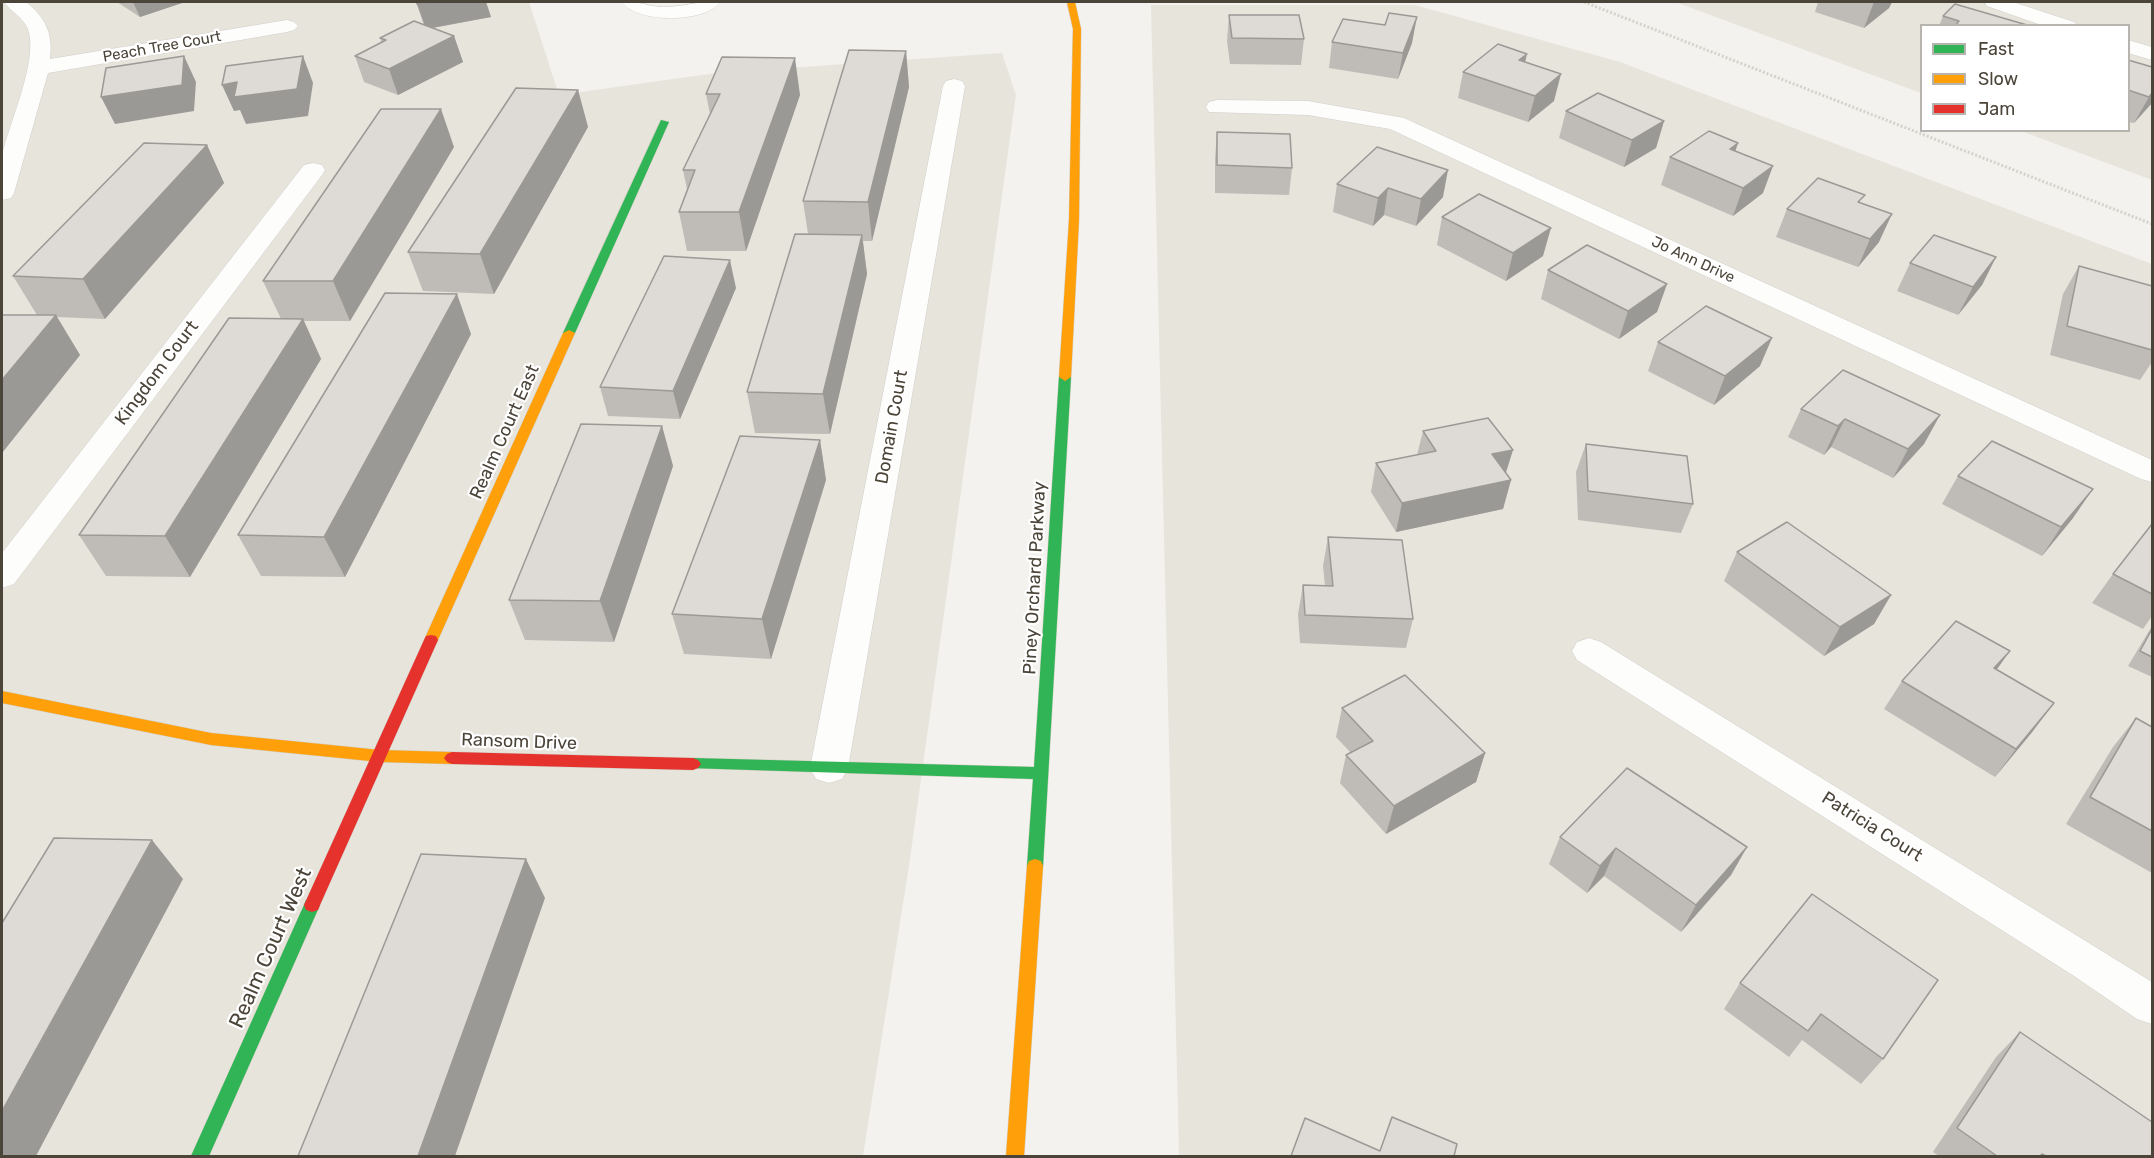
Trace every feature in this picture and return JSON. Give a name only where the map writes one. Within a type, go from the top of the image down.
[{"type":"street","points":[[2,194],[38,68],[40,33],[25,10],[14,2]]},
{"type":"street","name":"Piney Orchard Parkway","points":[[1015,1156],[1041,773],[1074,220],[1077,29],[1071,2]]},
{"type":"street","points":[[1994,2],[2061,24]]},
{"type":"street","name":"Peach Tree Court","points":[[38,68],[286,26]]},
{"type":"street","points":[[2130,47],[2152,54]]},
{"type":"street","name":"Domain Court","points":[[829,768],[954,86]]},
{"type":"street","name":"Jo Ann Drive","points":[[1217,107],[1308,108],[1396,123],[2152,472]]},
{"type":"street","name":"Realm Court East","points":[[380,756],[664,122]]},
{"type":"street","name":"Kingdom Court","points":[[2,576],[313,170]]},
{"type":"street","name":"Patricia Court","points":[[1589,651],[2089,963],[2152,1005]]},
{"type":"street","name":"Ransom Drive","points":[[2,697],[211,739],[380,756],[1041,773]]},
{"type":"street","name":"Realm Court West","points":[[200,1156],[380,756]]},
{"type":"lane","points":[[632,2],[641,8],[657,11],[696,8],[710,2]]},
{"type":"path","points":[[1584,2],[2152,224]]},
{"type":"shaded area","points":[[2,2],[529,2],[559,95],[716,73],[1002,53],[1016,95],[909,866],[863,1156],[2,1156]]},
{"type":"shaded area","points":[[1675,2],[2152,2],[2152,180],[2024,132],[2130,132],[2130,24],[1920,24],[1920,93]]},
{"type":"shaded area","points":[[1151,5],[1415,5],[1620,62],[2152,264],[2152,1156],[1179,1156]]},
{"type":"building","points":[[1955,4],[2024,24],[1957,24],[1959,21],[1943,16]]},
{"type":"building","points":[[1389,13],[1417,17],[1403,53],[1332,42],[1343,19],[1385,25]]},
{"type":"building","points":[[1229,15],[1299,15],[1304,39],[1232,38]]},
{"type":"building","points":[[414,21],[454,36],[389,69],[355,56],[386,40],[380,38]]},
{"type":"building","points":[[1498,44],[1527,54],[1519,60],[1561,74],[1535,96],[1463,72]]},
{"type":"building","points":[[849,50],[906,51],[868,202],[803,201]]},
{"type":"building","points":[[184,56],[182,85],[101,97],[106,68]]},
{"type":"building","points":[[303,56],[297,89],[234,97],[237,82],[222,85],[226,66]]},
{"type":"building","points":[[722,57],[795,58],[739,212],[679,212],[695,170],[683,170],[720,94],[706,94]]},
{"type":"building","points":[[2130,61],[2152,67],[2152,93],[2149,97],[2130,91]]},
{"type":"building","points":[[516,88],[578,90],[480,254],[408,252]]},
{"type":"building","points":[[1598,93],[1664,121],[1632,140],[1566,111]]},
{"type":"building","points":[[381,109],[441,109],[333,281],[263,281]]},
{"type":"building","points":[[1709,131],[1738,143],[1730,149],[1773,166],[1743,188],[1670,157]]},
{"type":"building","points":[[1217,132],[1290,134],[1292,168],[1217,165]]},
{"type":"building","points":[[144,143],[207,145],[83,279],[13,276]]},
{"type":"building","points":[[1377,147],[1448,170],[1421,199],[1388,188],[1378,198],[1337,184]]},
{"type":"building","points":[[1818,178],[1865,195],[1858,202],[1892,214],[1870,239],[1787,209]]},
{"type":"building","points":[[1479,194],[1551,228],[1513,253],[1442,217]]},
{"type":"building","points":[[795,234],[862,235],[823,394],[747,392]]},
{"type":"building","points":[[1934,235],[1996,257],[1973,287],[1910,263]]},
{"type":"building","points":[[1587,245],[1667,284],[1628,311],[1548,270]]},
{"type":"building","points":[[664,256],[730,260],[673,391],[600,387]]},
{"type":"building","points":[[2079,266],[2152,286],[2152,350],[2067,326]]},
{"type":"building","points":[[385,293],[457,294],[324,537],[238,535]]},
{"type":"building","points":[[1706,306],[1772,338],[1725,376],[1658,342]]},
{"type":"building","points":[[2,315],[56,315],[2,380]]},
{"type":"building","points":[[229,318],[303,319],[165,536],[79,535]]},
{"type":"building","points":[[1843,370],[1940,415],[1908,449],[1845,419],[1838,426],[1801,409]]},
{"type":"building","points":[[1488,418],[1513,450],[1492,454],[1511,480],[1402,503],[1376,463],[1436,451],[1423,431]]},
{"type":"building","points":[[581,424],[662,426],[600,601],[509,600]]},
{"type":"building","points":[[740,436],[820,440],[762,619],[672,614]]},
{"type":"building","points":[[1992,441],[2093,489],[2061,527],[1958,476]]},
{"type":"building","points":[[1586,444],[1687,456],[1693,504],[1588,491]]},
{"type":"building","points":[[1787,522],[1891,595],[1840,627],[1737,552]]},
{"type":"building","points":[[2152,524],[2152,594],[2113,574]]},
{"type":"building","points":[[1328,537],[1402,540],[1413,619],[1305,615],[1303,585],[1333,586]]},
{"type":"building","points":[[1956,621],[2010,651],[1994,668],[2054,703],[2016,749],[1902,681]]},
{"type":"building","points":[[2152,629],[2152,657],[2140,651]]},
{"type":"building","points":[[1405,675],[1485,753],[1394,806],[1346,755],[1373,741],[1342,708]]},
{"type":"building","points":[[2136,718],[2152,727],[2152,831],[2090,797]]},
{"type":"building","points":[[1627,768],[1747,847],[1696,905],[1616,848],[1600,866],[1560,837]]},
{"type":"building","points":[[54,838],[152,840],[2,1111],[2,923]]},
{"type":"building","points":[[421,854],[526,859],[418,1156],[298,1156]]},
{"type":"building","points":[[1812,894],[1938,980],[1883,1059],[1821,1014],[1808,1031],[1740,983]]},
{"type":"building","points":[[2020,1032],[2152,1122],[2152,1156],[2046,1156],[2042,1154],[2040,1156],[1997,1156],[1957,1128]]},
{"type":"building","points":[[1392,1117],[1457,1144],[1454,1156],[1291,1156],[1305,1118],[1380,1151]]},
{"type":"traffic: fast","points":[[569,333],[664,122]]},
{"type":"traffic: fast","points":[[1035,866],[1065,377]]},
{"type":"traffic: fast","points":[[693,764],[1041,773]]},
{"type":"traffic: fast","points":[[200,1156],[312,905]]},
{"type":"traffic: slow","points":[[1065,377],[1074,220],[1077,29],[1071,2]]},
{"type":"traffic: slow","points":[[431,640],[569,333]]},
{"type":"traffic: slow","points":[[2,697],[211,739],[380,756],[452,758]]},
{"type":"traffic: slow","points":[[1015,1156],[1035,866]]},
{"type":"traffic: jam","points":[[312,905],[431,640]]},
{"type":"traffic: jam","points":[[452,758],[693,764]]}]
